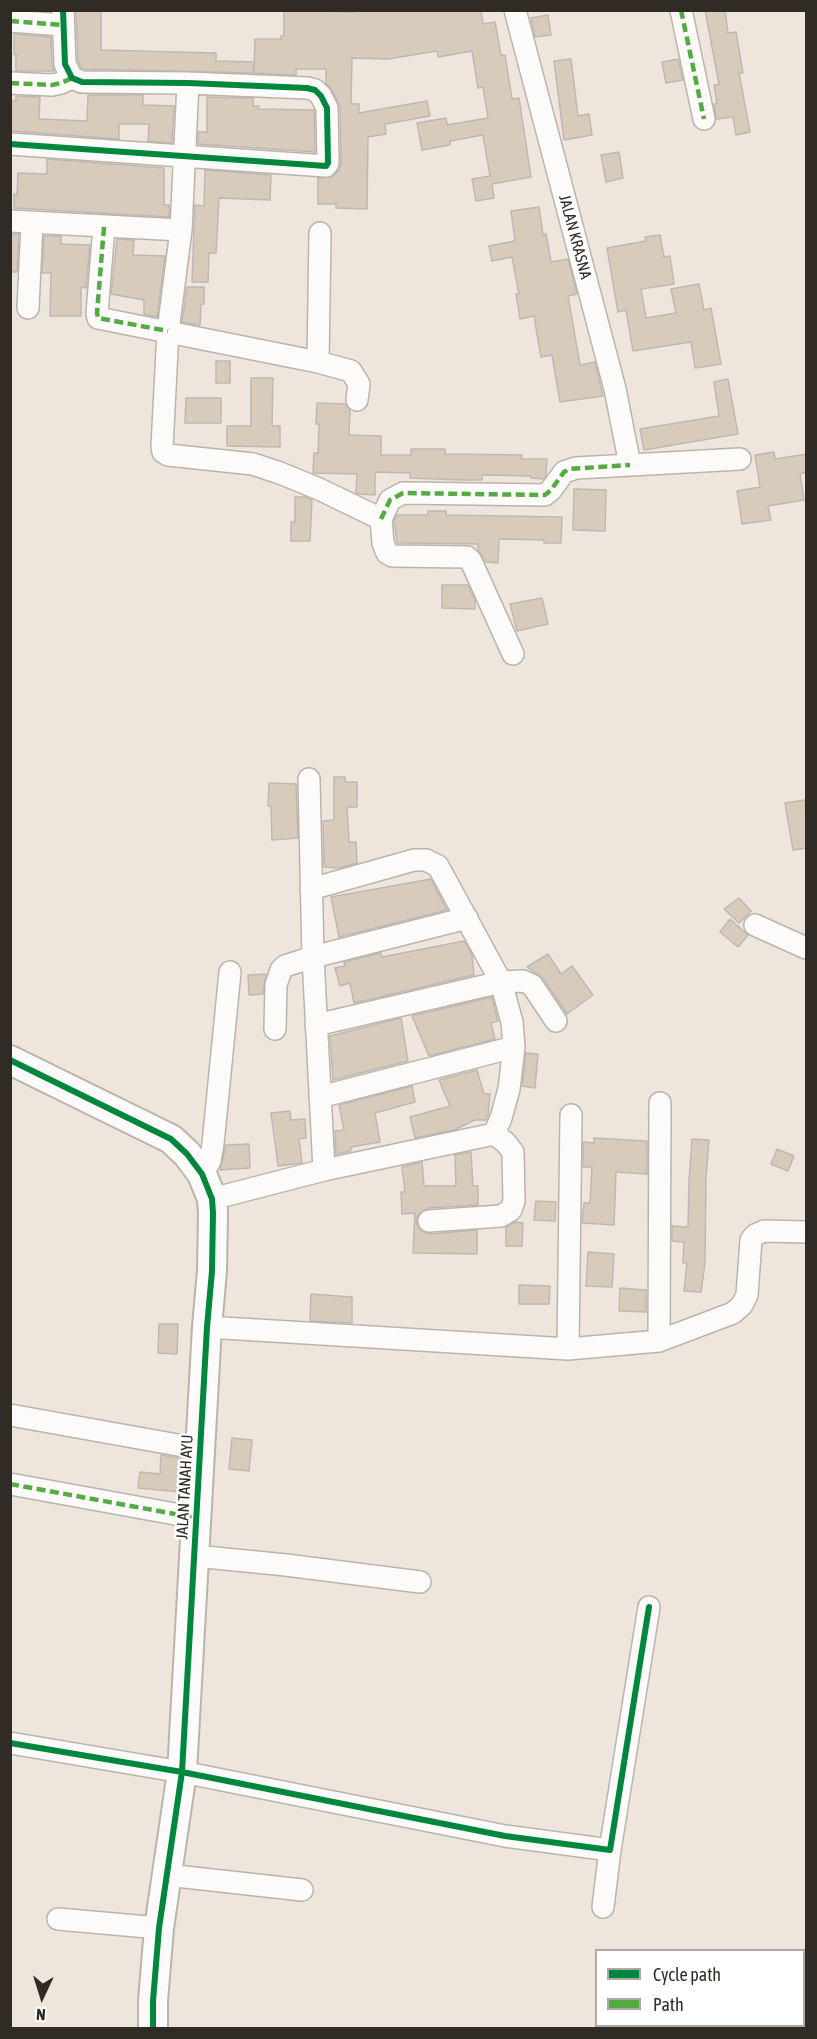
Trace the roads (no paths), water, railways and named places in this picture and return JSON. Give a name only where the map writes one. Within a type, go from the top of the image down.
[{"type":"street","name":"JALAN KRASNA","points":[[515,10],[615,389],[630,465]]},
{"type":"street","points":[[681,10],[704,119]]},
{"type":"street","points":[[10,21],[63,18],[65,64],[72,78],[82,82],[188,83],[315,90],[327,108],[328,163],[326,166],[10,144]]},
{"type":"street","points":[[10,83],[52,85],[72,78]]},
{"type":"street","points":[[188,83],[181,230],[168,332],[162,447],[164,454],[253,464],[290,477],[381,519]]},
{"type":"street","points":[[10,221],[181,230]]},
{"type":"street","points":[[28,308],[32,223]]},
{"type":"street","points":[[104,227],[98,318],[318,362],[351,371],[359,384],[357,400]]},
{"type":"street","points":[[318,362],[320,233]]},
{"type":"street","points":[[513,654],[469,558],[464,555],[392,556],[387,553],[383,543],[381,519],[390,500],[403,493],[545,495],[569,469],[740,459]]},
{"type":"street","points":[[309,779],[313,957],[324,1170]]},
{"type":"street","points":[[311,889],[411,861],[426,860],[438,866],[501,982],[512,1022],[514,1047],[509,1089],[494,1134]]},
{"type":"street","points":[[275,1029],[276,985],[281,970],[285,966],[467,918]]},
{"type":"street","points":[[755,925],[807,948]]},
{"type":"street","points":[[207,1186],[230,972]]},
{"type":"street","points":[[316,1025],[501,982],[528,982],[556,1021]]},
{"type":"street","points":[[320,1097],[514,1047]]},
{"type":"street","points":[[10,1060],[171,1139],[187,1154],[207,1186]]},
{"type":"street","points":[[658,1341],[660,1103]]},
{"type":"street","points":[[568,1349],[571,1115]]},
{"type":"street","points":[[207,1186],[324,1170],[494,1134],[505,1142],[513,1152],[514,1201],[511,1210],[501,1216],[429,1221]]},
{"type":"street","name":"JALAN TANAH AYU","points":[[153,2028],[159,1928],[182,1772],[212,1271],[213,1213],[207,1186]]},
{"type":"street","points":[[207,1327],[568,1349],[658,1341],[733,1313],[742,1305],[747,1295],[751,1240],[755,1235],[764,1231],[807,1232]]},
{"type":"street","points":[[10,1415],[200,1449]]},
{"type":"street","points":[[10,1484],[197,1518]]},
{"type":"street","points":[[195,1556],[420,1582]]},
{"type":"street","points":[[603,1906],[649,1607]]},
{"type":"street","points":[[10,1743],[182,1772],[505,1836],[610,1850]]},
{"type":"street","points":[[167,1875],[303,1890]]},
{"type":"street","points":[[58,1919],[159,1928]]}]
